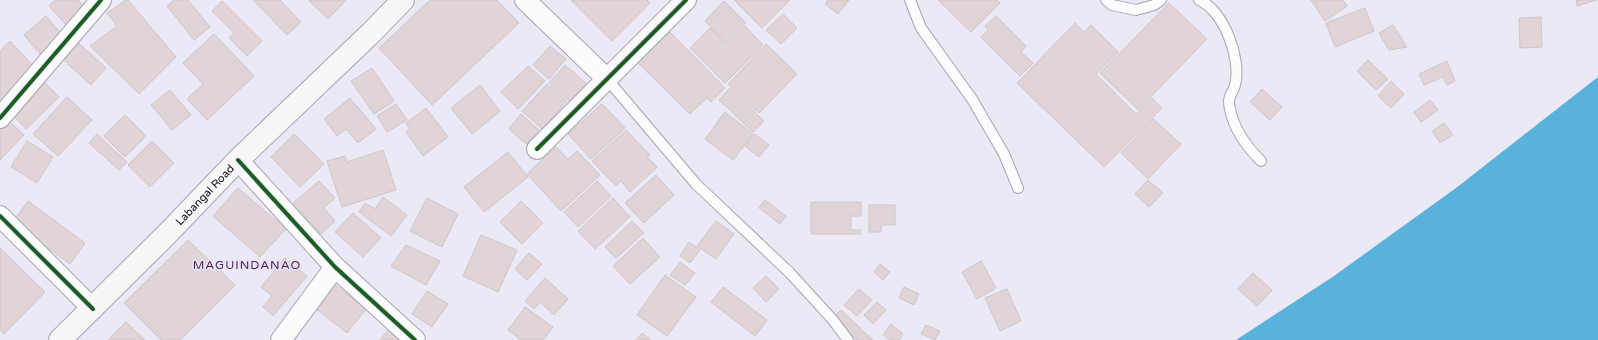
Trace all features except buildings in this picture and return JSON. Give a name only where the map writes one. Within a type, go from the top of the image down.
[{"type":"main road","name":"Labangal Road","points":[[60,340],[93,309],[238,160],[372,32],[403,0]]},
{"type":"street","points":[[0,118],[101,0]]},
{"type":"street","points":[[525,0],[607,80]]},
{"type":"street","points":[[537,148],[686,0]]},
{"type":"street","points":[[238,160],[335,267],[415,340]]},
{"type":"street","points":[[0,216],[93,309]]},
{"type":"street","points":[[281,340],[335,267]]},
{"type":"lane","points":[[910,0],[921,28],[972,100],[1004,154],[1018,188]]},
{"type":"lane","points":[[1106,0],[1112,5],[1136,10],[1161,0]]},
{"type":"lane","points":[[1199,0],[1217,14],[1226,30],[1236,67],[1234,86],[1230,94],[1230,110],[1247,147],[1261,161]]},
{"type":"lane","points":[[607,80],[696,184],[790,273],[832,319],[848,340]]},
{"type":"water","points":[[1598,77],[1598,340],[1236,340],[1334,276],[1456,188]]},
{"type":"cycle path","points":[[0,118],[101,0]]},
{"type":"cycle path","points":[[537,149],[686,0]]},
{"type":"cycle path","points":[[238,160],[335,267],[415,340]]},
{"type":"cycle path","points":[[0,216],[93,309]]},
{"type":"district","name":"MAGUINDANAO","points":[[247,265]]}]
